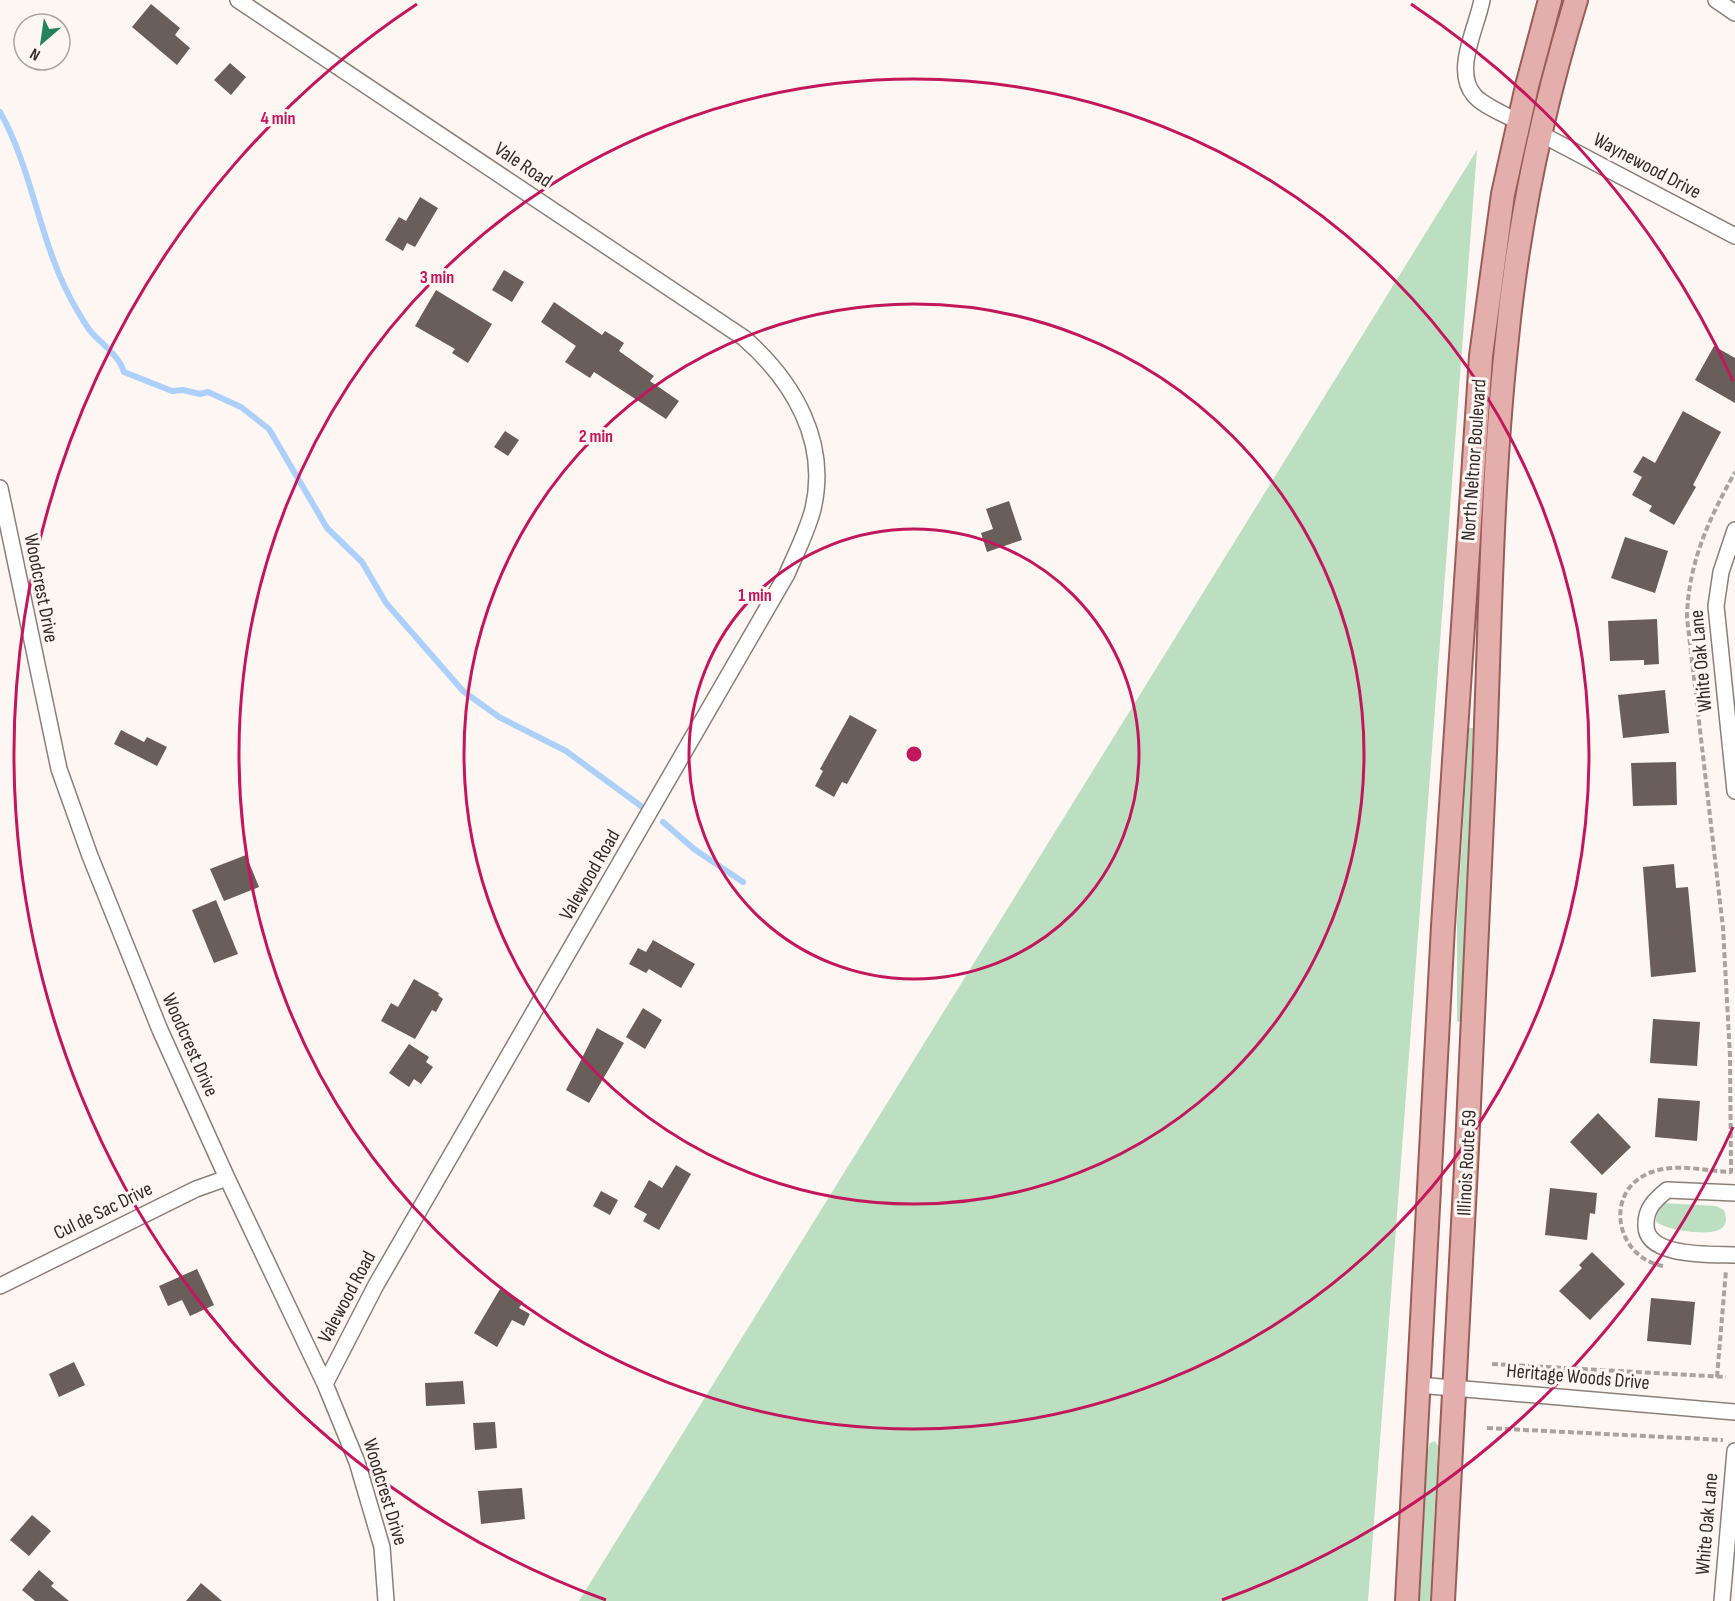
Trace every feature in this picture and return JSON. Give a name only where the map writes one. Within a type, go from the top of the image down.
[{"type":"main road","name":"North Neltnor Boulevard","points":[[1443,926],[1481,356],[1496,234],[1518,122],[1550,0]]},
{"type":"main road","name":"North Neltnor Boulevard","points":[[1486,725],[1500,414],[1518,253],[1539,133],[1576,0]]},
{"type":"main road","points":[[1518,122],[1539,133]]},
{"type":"main road","name":"Illinois Route 59","points":[[1443,1601],[1486,725]]},
{"type":"main road","name":"Illinois Route 59","points":[[1407,1601],[1443,926]]},
{"type":"street","name":"Vale Road","points":[[238,0],[744,338],[780,373]]},
{"type":"street","points":[[1482,0],[1467,58],[1467,83],[1475,97],[1518,122]]},
{"type":"street","points":[[1716,0],[1735,13]]},
{"type":"street","name":"Waynewood Drive","points":[[1539,133],[1735,236]]},
{"type":"street","name":"Valewood Road","points":[[325,1384],[375,1286],[786,574],[812,511],[816,470],[810,428],[780,373]]},
{"type":"street","name":"Woodcrest Drive","points":[[0,488],[59,769],[136,972],[227,1178],[325,1384],[373,1509],[384,1555],[386,1601]]},
{"type":"street","name":"White Oak Lane","points":[[1735,530],[1720,572],[1716,606],[1735,791]]},
{"type":"street","name":"Cul de Sac Drive","points":[[0,1286],[196,1189],[227,1178]]},
{"type":"street","points":[[1735,1192],[1667,1190],[1654,1200],[1647,1214],[1646,1229],[1652,1241],[1673,1251],[1735,1256]]},
{"type":"street","name":"Heritage Woods Drive","points":[[1418,1385],[1735,1412]]},
{"type":"street","name":"White Oak Lane","points":[[1722,1601],[1730,1445]]},
{"type":"path","points":[[1673,1266],[1647,1261],[1632,1250],[1623,1234],[1621,1211],[1624,1198],[1630,1188],[1650,1173],[1676,1169],[1731,1172],[1729,1037],[1723,928],[1687,618],[1690,583],[1700,542],[1735,472]]},
{"type":"path","points":[[1716,1268],[1726,1268],[1717,1377]]},
{"type":"path","points":[[1492,1364],[1726,1377]]},
{"type":"path","points":[[1487,1428],[1730,1445]]},
{"type":"green space","points":[[1477,150],[1368,1601],[579,1601]]},
{"type":"green space","points":[[1469,728],[1473,728],[1461,1021],[1457,1022],[1457,922]]},
{"type":"green space","points":[[1662,1203],[1716,1206],[1724,1210],[1726,1222],[1717,1231],[1709,1232],[1689,1232],[1669,1228],[1656,1221],[1657,1207]]},
{"type":"green space","points":[[1435,1441],[1438,1446],[1430,1601],[1420,1601],[1427,1454],[1430,1443]]},
{"type":"building","points":[[151,4],[180,28],[175,35],[190,48],[177,65],[132,27]]},
{"type":"building","points":[[230,63],[246,77],[231,95],[214,80]]},
{"type":"building","points":[[420,197],[438,208],[415,247],[407,243],[403,251],[385,240],[399,217],[406,221]]},
{"type":"building","points":[[504,270],[524,282],[512,302],[492,290]]},
{"type":"building","points":[[436,290],[492,324],[468,363],[452,353],[455,349],[415,326]]},
{"type":"building","points":[[554,302],[602,335],[605,331],[624,343],[619,351],[654,376],[650,381],[679,401],[666,419],[594,372],[590,378],[565,362],[576,346],[541,322]]},
{"type":"building","points":[[1714,346],[1735,358],[1735,403],[1695,380]]},
{"type":"building","points":[[1683,411],[1721,432],[1693,485],[1696,487],[1674,525],[1649,511],[1652,506],[1632,495],[1642,477],[1633,472],[1643,456],[1655,463]]},
{"type":"building","points":[[505,431],[519,440],[508,456],[494,447]]},
{"type":"building","points":[[1009,501],[1022,540],[987,552],[981,533],[993,529],[986,509]]},
{"type":"building","points":[[1625,537],[1668,551],[1655,593],[1611,578]]},
{"type":"building","points":[[1657,619],[1659,664],[1644,665],[1644,660],[1610,661],[1608,621]]},
{"type":"building","points":[[1665,690],[1669,733],[1623,738],[1618,695]]},
{"type":"building","points":[[850,715],[877,730],[847,784],[842,782],[834,797],[815,786],[823,771],[820,769]]},
{"type":"building","points":[[121,730],[144,742],[147,737],[167,747],[157,766],[114,744]]},
{"type":"building","points":[[1676,762],[1677,805],[1633,806],[1631,763]]},
{"type":"building","points":[[246,855],[259,887],[224,901],[210,869]]},
{"type":"building","points":[[1674,864],[1676,888],[1688,887],[1696,972],[1651,977],[1643,867]]},
{"type":"building","points":[[216,900],[238,954],[214,963],[192,910]]},
{"type":"building","points":[[653,940],[695,964],[681,988],[649,969],[646,973],[629,964],[638,948],[646,952]]},
{"type":"building","points":[[414,979],[439,993],[438,995],[443,999],[436,1012],[432,1010],[415,1039],[381,1021],[391,1003],[398,1007]]},
{"type":"building","points":[[643,1008],[662,1020],[645,1049],[626,1037]]},
{"type":"building","points":[[1653,1019],[1700,1022],[1697,1066],[1650,1063]]},
{"type":"building","points":[[597,1028],[624,1043],[589,1103],[566,1090]]},
{"type":"building","points":[[409,1044],[429,1057],[426,1062],[433,1067],[421,1084],[414,1079],[409,1087],[389,1073]]},
{"type":"building","points":[[1658,1098],[1700,1101],[1697,1141],[1655,1137]]},
{"type":"building","points":[[1598,1113],[1631,1147],[1602,1175],[1570,1142]]},
{"type":"building","points":[[676,1165],[691,1174],[659,1230],[643,1221],[647,1214],[634,1207],[649,1180],[662,1188]]},
{"type":"building","points":[[1550,1188],[1597,1193],[1595,1214],[1590,1213],[1587,1240],[1545,1235]]},
{"type":"building","points":[[601,1191],[618,1200],[610,1215],[593,1206]]},
{"type":"building","points":[[1592,1252],[1625,1284],[1590,1320],[1559,1291],[1582,1268],[1579,1265]]},
{"type":"building","points":[[197,1269],[214,1305],[190,1316],[182,1300],[168,1306],[159,1286]]},
{"type":"building","points":[[500,1289],[523,1302],[519,1308],[530,1314],[524,1326],[512,1320],[497,1347],[474,1333]]},
{"type":"building","points":[[1651,1298],[1695,1302],[1691,1345],[1647,1341]]},
{"type":"building","points":[[74,1362],[85,1385],[59,1397],[49,1374]]},
{"type":"building","points":[[463,1381],[465,1404],[426,1406],[425,1383]]},
{"type":"building","points":[[495,1422],[497,1448],[475,1450],[473,1423]]},
{"type":"building","points":[[522,1488],[525,1519],[481,1524],[478,1491]]},
{"type":"building","points":[[32,1515],[51,1531],[29,1556],[10,1540]]},
{"type":"building","points":[[39,1570],[54,1583],[51,1586],[69,1601],[35,1601],[22,1590]]},
{"type":"building","points":[[201,1583],[222,1601],[186,1601]]},
{"type":"waterway","points":[[0,112],[12,135],[64,286],[88,328],[115,356],[124,372],[172,391],[183,390],[200,394],[208,392],[241,407],[269,429],[327,528],[362,562],[386,603],[463,691],[499,717],[566,751],[645,809]]},
{"type":"waterway","points":[[663,822],[694,849],[743,882]]}]
